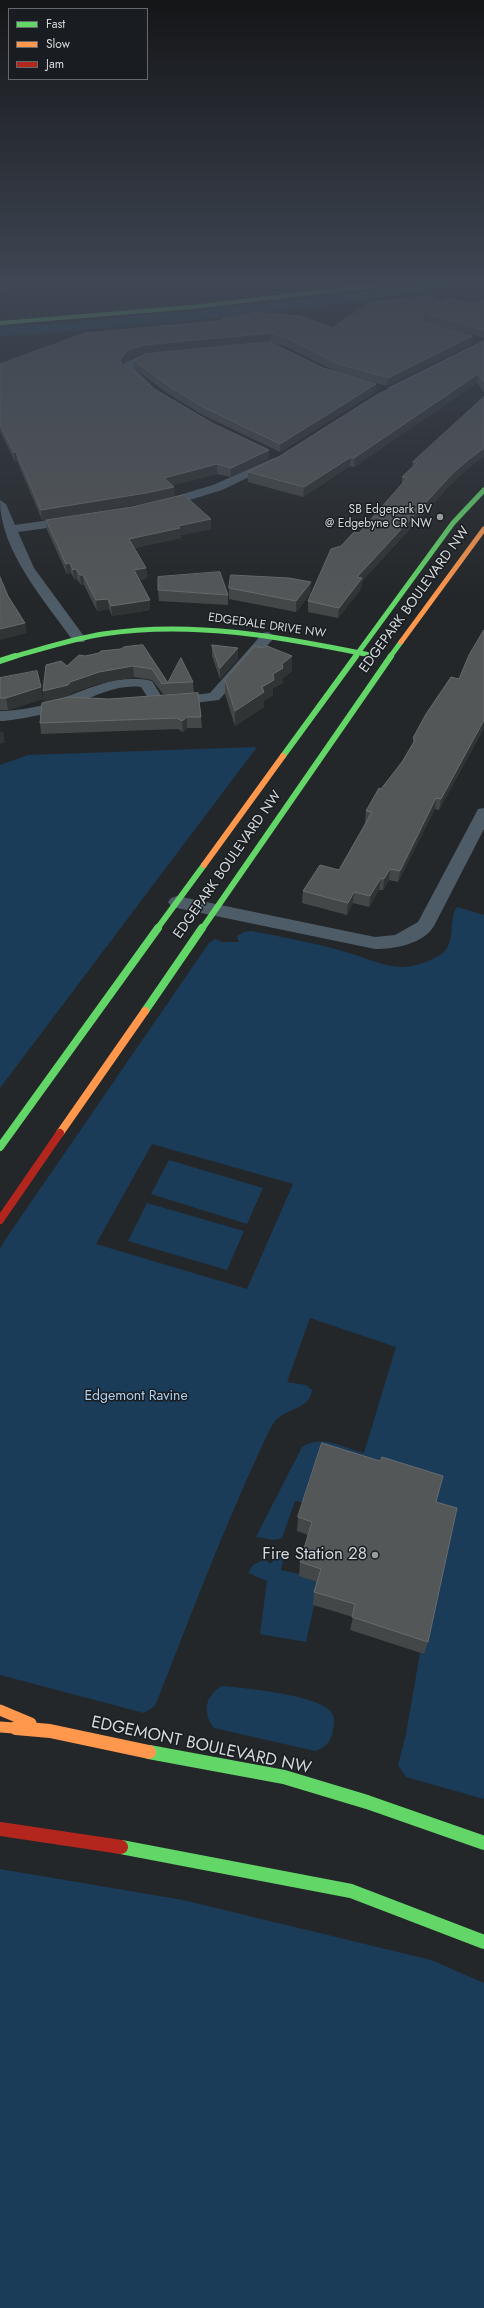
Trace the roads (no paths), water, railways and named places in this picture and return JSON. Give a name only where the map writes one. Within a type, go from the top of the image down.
[{"type":"street","points":[[152,390],[158,395]]},
{"type":"street","points":[[382,392],[387,390]]},
{"type":"street","points":[[144,509],[199,495],[232,483],[284,456],[268,453]]},
{"type":"street","name":"EDGEPARK BOULEVARD NW","points":[[0,1147],[453,523],[484,490]]},
{"type":"street","points":[[0,504],[10,529],[35,579],[79,639]]},
{"type":"street","points":[[10,529],[87,518]]},
{"type":"street","name":"EDGEPARK BOULEVARD NW","points":[[0,1220],[389,659],[484,529]]},
{"type":"street","name":"EDGEDALE DRIVE NW","points":[[0,661],[79,639],[130,631],[175,628],[237,632],[268,636],[389,659]]},
{"type":"street","points":[[142,702],[214,697],[268,636]]},
{"type":"street","points":[[0,716],[12,716],[68,701],[91,691],[137,682],[146,684],[157,701]]},
{"type":"street","points":[[68,701],[103,703]]},
{"type":"street","points":[[177,902],[375,942],[387,943],[408,938],[425,926],[484,813]]},
{"type":"street","points":[[0,1710],[50,1731]]},
{"type":"street","name":"EDGEMONT BOULEVARD NW","points":[[0,1727],[50,1731],[174,1757],[284,1777],[367,1802],[484,1843]]},
{"type":"street","points":[[0,1829],[133,1849],[351,1891],[484,1942]]},
{"type":"place","name":"SB Edgepark BV @ Edgebyne CR NW","points":[[440,517]]},
{"type":"place","name":"Fire Station 28","points":[[375,1555]]},
{"type":"park label","name":"Edgemont Ravine","points":[[136,1397]]}]
